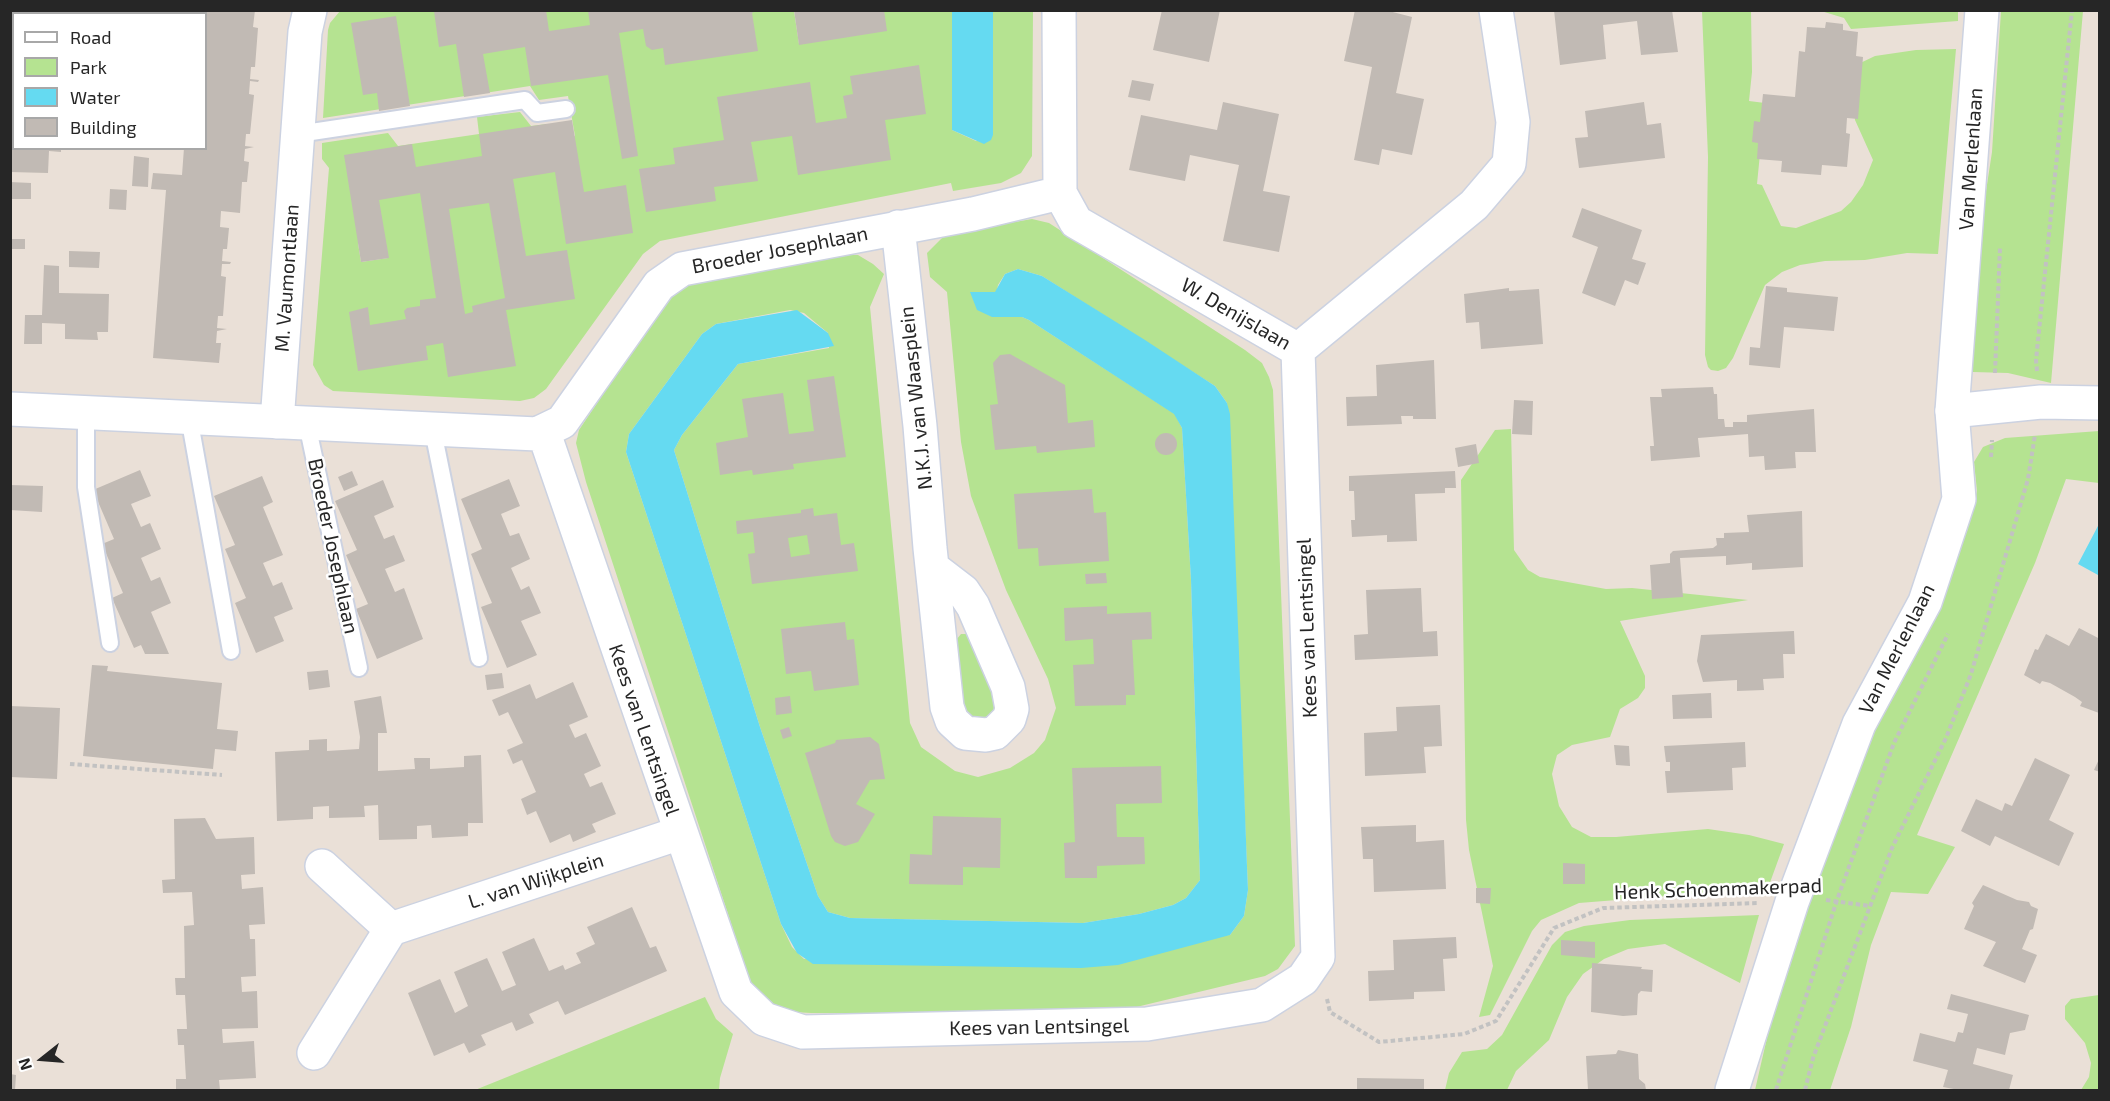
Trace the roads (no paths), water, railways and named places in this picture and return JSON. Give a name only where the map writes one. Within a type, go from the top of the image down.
[{"type":"street","name":"M. Vaumontlaan","points":[[292,423],[298,134],[304,32],[310,10]]},
{"type":"street","name":"W. Denijslaan","points":[[1059,10],[1060,193],[1076,222],[1298,350],[1474,205],[1509,164],[1513,122],[1496,10]]},
{"type":"street","name":"Van Merlenlaan","points":[[1732,1090],[1792,902],[1859,724],[1926,602],[1959,499],[1952,411],[1982,10]]},
{"type":"street","name":"Broeder Josephlaan","points":[[544,433],[557,427],[566,417],[659,285],[669,275],[696,265],[898,227],[1060,193]]},
{"type":"street","name":"N.K.J. van Waasplein","points":[[898,227],[933,568]]},
{"type":"street","name":"Kees van Lentsingel","points":[[544,433],[736,992],[764,1019],[803,1032],[1147,1024],[1262,1005],[1303,979],[1318,957],[1298,350]]},
{"type":"street","points":[[1952,411],[2041,402],[2100,403]]},
{"type":"street","points":[[10,409],[528,436],[544,433]]},
{"type":"street","name":"L. van Wijkplein","points":[[391,929],[680,833]]},
{"type":"street","points":[[314,1053],[391,929],[322,866]]},
{"type":"lane","points":[[298,134],[525,100],[537,113],[566,109]]},
{"type":"lane","points":[[86,412],[86,487],[110,643]]},
{"type":"lane","points":[[189,417],[231,651]]},
{"type":"lane","name":"Broeder Josephlaan","points":[[292,423],[359,668]]},
{"type":"lane","points":[[433,431],[479,658]]},
{"type":"water","points":[[952,11],[993,11],[993,135],[991,140],[984,144],[952,130]]},
{"type":"water","points":[[1018,269],[1042,276],[1145,340],[1215,386],[1227,403],[1230,414],[1248,890],[1244,916],[1230,935],[1118,965],[1081,968],[813,964],[797,953],[781,924],[626,452],[629,434],[702,334],[716,324],[797,310],[828,333],[834,346],[738,364],[682,435],[674,450],[760,727],[818,896],[828,912],[850,918],[1083,923],[1139,914],[1173,905],[1186,898],[1200,880],[1191,580],[1182,428],[1174,414],[1029,320],[1022,317],[992,317],[977,310],[970,292],[995,292],[1005,274]]},
{"type":"water","points":[[2099,524],[2100,571],[2098,575],[2078,564]]}]
